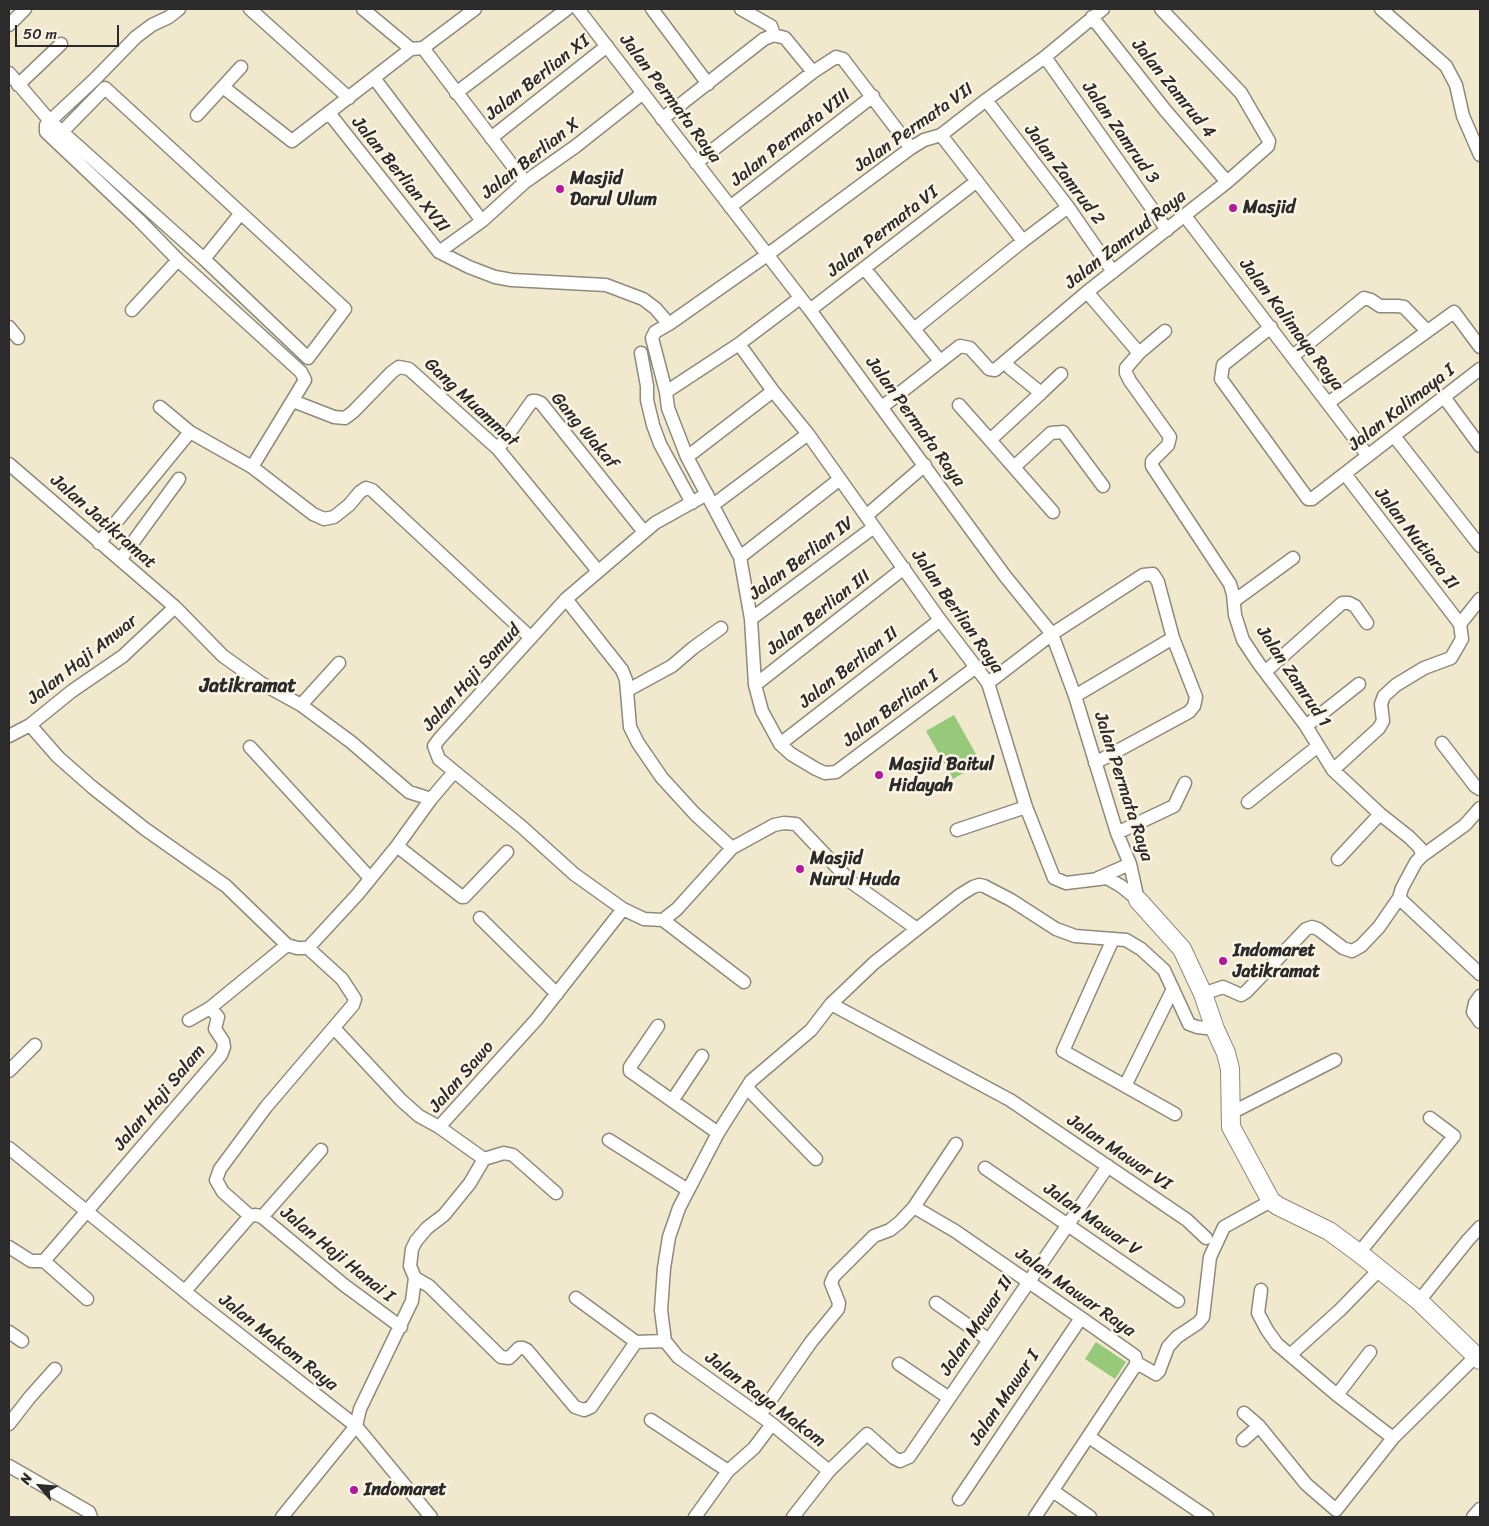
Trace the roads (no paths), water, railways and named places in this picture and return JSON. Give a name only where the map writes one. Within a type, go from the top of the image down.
[{"type":"street","points":[[9,25],[25,9]]},
{"type":"street","points":[[179,9],[136,37],[46,125],[46,132],[139,220],[178,260],[301,372],[305,380],[252,467]]},
{"type":"street","points":[[250,9],[349,98]]},
{"type":"street","points":[[223,87],[292,141],[374,78],[475,9]]},
{"type":"street","points":[[456,93],[567,9]]},
{"type":"street","name":"Jalan Permata Raya","points":[[578,9],[810,310],[1005,576],[1052,634],[1075,696],[1117,833],[1130,864],[1138,900]]},
{"type":"street","points":[[652,9],[708,84]]},
{"type":"street","points":[[741,9],[771,26],[774,35]]},
{"type":"street","name":"Jalan Permata VII","points":[[666,392],[652,338],[655,332],[767,255],[911,148],[924,140],[941,135],[1045,57],[1103,9]]},
{"type":"street","name":"Jalan Zamrud Raya","points":[[1004,362],[1087,292],[1227,182],[1268,146],[1269,141],[1241,93],[1161,9]]},
{"type":"street","points":[[1381,9],[1446,66],[1456,85],[1463,116],[1480,155]]},
{"type":"street","points":[[371,11],[417,48],[456,93],[526,182]]},
{"type":"street","name":"Jalan Zamrud 4","points":[[1092,17],[1165,110],[1227,182]]},
{"type":"street","points":[[662,119],[764,39],[774,35],[785,38],[813,72]]},
{"type":"street","points":[[18,85],[61,44]]},
{"type":"street","name":"Jalan Berlian XI","points":[[491,138],[607,46]]},
{"type":"street","points":[[696,162],[813,72],[836,57],[840,57],[873,96],[911,148]]},
{"type":"street","name":"Jalan Zamrud 3","points":[[1045,57],[1167,230]]},
{"type":"street","points":[[197,115],[241,67]]},
{"type":"street","points":[[9,74],[50,121],[62,132],[204,258],[308,358],[345,309],[106,88],[62,132]]},
{"type":"street","points":[[374,78],[482,221]]},
{"type":"street","name":"Jalan Berlian X","points":[[439,252],[482,221],[526,182],[576,146],[642,93]]},
{"type":"street","name":"Jalan Permata VIII","points":[[730,207],[873,96]]},
{"type":"street","name":"Jalan Zamrud 2","points":[[986,100],[1068,207],[1113,272]]},
{"type":"street","name":"Jalan Berlian XVII","points":[[328,114],[439,252],[495,277],[512,280],[606,285],[643,299],[655,308],[669,324]]},
{"type":"street","points":[[941,135],[1023,241]]},
{"type":"street","name":"Jalan Permata VI","points":[[810,310],[977,181]]},
{"type":"street","points":[[914,329],[1068,207]]},
{"type":"street","points":[[204,258],[241,213]]},
{"type":"street","name":"Jalan Kalimaya Raya","points":[[1185,216],[1368,456]]},
{"type":"street","points":[[132,310],[178,260]]},
{"type":"street","points":[[864,268],[940,361]]},
{"type":"street","points":[[1087,292],[1139,353],[1165,331]]},
{"type":"street","points":[[780,744],[762,711],[755,685],[751,619],[740,558],[687,457],[668,408],[666,392],[739,344],[800,298]]},
{"type":"street","points":[[1293,356],[1364,298],[1380,306],[1404,307],[1427,331]]},
{"type":"street","points":[[1328,403],[1454,312],[1480,347]]},
{"type":"street","points":[[9,327],[18,338]]},
{"type":"street","name":"Jalan Kalimaya I","points":[[1271,327],[1223,365],[1221,379],[1308,499],[1312,499],[1480,370]]},
{"type":"street","name":"Jalan Berlian Raya","points":[[739,344],[773,391],[808,434],[940,620],[988,683],[1026,807],[1054,878],[1066,883],[1107,878],[1113,880],[1138,900]]},
{"type":"street","points":[[882,407],[960,346],[970,348],[989,369],[995,370],[1004,362],[1041,393]]},
{"type":"street","points":[[641,353],[647,386],[647,400],[653,425],[660,444],[692,503]]},
{"type":"street","name":"Jalan Zamrud 1","points":[[1139,353],[1126,368],[1127,376],[1170,437],[1168,445],[1152,462],[1152,466],[1230,584],[1235,615],[1243,640],[1306,726],[1333,770],[1380,814],[1414,842],[1420,848],[1422,856]]},
{"type":"street","name":"Gang Muammat","points":[[293,401],[334,418],[345,418],[392,372],[399,367],[410,368],[498,449],[598,571]]},
{"type":"street","points":[[990,440],[1061,374]]},
{"type":"street","points":[[687,457],[773,391]]},
{"type":"street","points":[[1444,397],[1480,446]]},
{"type":"street","name":"Gang Wakaf","points":[[498,449],[532,401],[541,403],[644,532]]},
{"type":"street","points":[[960,405],[1053,512]]},
{"type":"street","points":[[160,407],[190,432],[252,467],[313,514],[324,518],[334,516],[349,505],[360,492],[366,488],[372,490],[531,638]]},
{"type":"street","points":[[660,444],[660,410],[668,408]]},
{"type":"street","points":[[1014,467],[1051,433],[1059,431],[1063,432],[1103,486]]},
{"type":"street","points":[[99,543],[190,432]]},
{"type":"street","name":"Jalan Haji Samud","points":[[663,920],[644,919],[623,910],[574,874],[522,827],[454,772],[440,759],[434,746],[566,599],[644,532],[692,503],[710,500],[808,434]]},
{"type":"street","points":[[1394,436],[1480,546]]},
{"type":"street","name":"Jalan Jatikramat","points":[[9,464],[175,607],[223,656],[262,683],[301,705],[351,742],[409,792],[431,799]]},
{"type":"street","points":[[866,516],[925,465]]},
{"type":"street","name":"Jalan Nutiara II","points":[[1345,474],[1460,624]]},
{"type":"street","points":[[120,560],[179,479]]},
{"type":"street","points":[[740,558],[840,479]]},
{"type":"street","name":"Jalan Berlian IV","points":[[751,619],[874,527]]},
{"type":"street","points":[[1234,601],[1293,558]]},
{"type":"street","name":"Jalan Berlian III","points":[[755,685],[904,568]]},
{"type":"street","points":[[988,683],[1052,634],[1143,575],[1153,574],[1158,582],[1173,638],[1196,697],[1194,706],[1189,712],[1095,763]]},
{"type":"street","points":[[566,599],[622,670],[628,690],[630,727],[638,743],[662,778],[695,814],[732,848]]},
{"type":"street","points":[[1333,770],[1379,728],[1383,721],[1381,704],[1384,696],[1396,685],[1424,668],[1451,658],[1462,639],[1460,624],[1480,599]]},
{"type":"street","points":[[1265,672],[1342,604],[1348,603],[1355,606],[1367,623]]},
{"type":"street","name":"Jalan Haji Anwar","points":[[9,734],[30,725],[72,691],[123,656],[175,607]]},
{"type":"street","name":"Jalan Berlian II","points":[[780,744],[940,620]]},
{"type":"street","points":[[628,690],[672,666],[721,628]]},
{"type":"street","points":[[1075,696],[1173,638]]},
{"type":"street","points":[[301,705],[339,663]]},
{"type":"street","name":"Jalan Berlian I","points":[[780,744],[791,754],[826,773],[836,772],[976,667]]},
{"type":"street","points":[[1306,726],[1358,684]]},
{"type":"street","points":[[30,725],[58,757],[92,787],[145,829],[226,886],[287,945],[297,948],[308,948],[342,979],[355,999],[353,1005],[334,1028],[401,1100],[418,1116],[439,1127]]},
{"type":"street","points":[[1442,743],[1475,786],[1480,789]]},
{"type":"street","points":[[250,746],[370,878]]},
{"type":"street","points":[[1248,802],[1318,746]]},
{"type":"street","points":[[308,948],[397,846],[431,799],[454,772]]},
{"type":"street","points":[[1117,833],[1174,806],[1186,783]]},
{"type":"street","points":[[957,830],[1026,807]]},
{"type":"street","points":[[1203,994],[1223,987],[1241,995],[1246,992],[1306,929],[1312,927],[1318,929],[1343,948],[1352,951],[1361,946],[1379,927],[1399,898],[1416,862],[1465,825],[1480,808]]},
{"type":"street","points":[[1338,859],[1380,814]]},
{"type":"street","points":[[744,982],[663,920],[677,909],[732,848],[774,825],[784,823],[796,824],[851,882],[917,929]]},
{"type":"street","points":[[397,846],[462,897],[507,852]]},
{"type":"street","points":[[1095,880],[1130,864]]},
{"type":"street","points":[[576,1298],[636,1342],[665,1341],[661,1310],[664,1268],[669,1237],[679,1208],[688,1190],[718,1133],[747,1088],[752,1081],[811,1030],[831,1004],[874,964],[960,895],[973,887],[984,886],[1011,900],[1056,929],[1076,936],[1126,940],[1141,949],[1164,970],[1189,1024],[1196,1027],[1215,1029]]},
{"type":"street","points":[[1399,898],[1480,974]]},
{"type":"street","points":[[1138,900],[1182,949],[1203,994],[1215,1029],[1226,1053],[1230,1069],[1232,1127],[1271,1201],[1329,1231],[1359,1253],[1419,1301],[1478,1358],[1393,1438],[1340,1514],[1306,1484],[1259,1426],[1244,1413]]},
{"type":"street","name":"Jalan Sawo","points":[[484,1159],[439,1127],[536,1020],[623,910]]},
{"type":"street","points":[[480,918],[557,994]]},
{"type":"street","points":[[1113,939],[1063,1051],[1175,1114]]},
{"type":"street","points":[[189,1020],[210,1008],[287,945]]},
{"type":"street","points":[[1125,1086],[1173,989]]},
{"type":"street","points":[[1480,996],[1475,1003],[1473,1012],[1480,1022]]},
{"type":"street","name":"Jalan Mawar VI","points":[[831,1004],[1010,1100],[1187,1220],[1206,1238]]},
{"type":"street","name":"Jalan Haji Salam","points":[[86,1212],[220,1055],[224,1047],[223,1041],[215,1029],[218,1018],[210,1008]]},
{"type":"street","points":[[658,1026],[630,1067],[630,1071],[718,1133]]},
{"type":"street","name":"Jalan Haji Hanai I","points":[[334,1028],[266,1107],[220,1169],[216,1180],[223,1192],[401,1327]]},
{"type":"street","points":[[9,1070],[35,1044]]},
{"type":"street","points":[[672,1101],[702,1056]]},
{"type":"street","points":[[1232,1113],[1335,1060]]},
{"type":"street","points":[[747,1088],[816,1159]]},
{"type":"street","points":[[1359,1253],[1454,1136],[1430,1118]]},
{"type":"street","points":[[609,1140],[688,1190]]},
{"type":"street","points":[[760,1415],[811,1342],[838,1309],[839,1304],[831,1284],[834,1276],[874,1236],[890,1230],[914,1207],[956,1144]]},
{"type":"street","name":"Jalan Makom Raya","points":[[9,1148],[185,1292],[356,1426],[431,1517]]},
{"type":"street","points":[[185,1292],[321,1150]]},
{"type":"street","points":[[282,1517],[356,1426],[364,1400],[412,1301],[415,1278],[410,1266],[412,1249],[426,1228],[444,1215],[470,1183],[484,1159],[504,1153],[513,1155],[556,1193]]},
{"type":"street","name":"Jalan Mawar II","points":[[829,1472],[867,1434],[894,1458],[900,1460],[909,1457],[1108,1166]]},
{"type":"street","name":"Jalan Mawar V","points":[[985,1168],[1178,1300]]},
{"type":"street","points":[[1137,1363],[1156,1374],[1159,1371],[1168,1347],[1177,1337],[1198,1323],[1203,1317],[1210,1256],[1224,1227],[1271,1201]]},
{"type":"street","name":"Jalan Mawar Raya","points":[[914,1207],[955,1231],[1135,1356],[1137,1363],[1035,1517]]},
{"type":"street","points":[[44,1261],[86,1212]]},
{"type":"street","points":[[1419,1301],[1480,1227]]},
{"type":"street","points":[[9,1247],[32,1261],[44,1261],[87,1299]]},
{"type":"street","points":[[1290,1355],[1340,1310],[1379,1270]]},
{"type":"street","points":[[415,1278],[429,1286],[501,1357],[509,1358],[519,1348],[527,1350],[575,1407],[584,1410],[591,1407],[636,1342]]},
{"type":"street","points":[[1261,1290],[1258,1307],[1262,1321],[1277,1344],[1337,1395],[1393,1438]]},
{"type":"street","points":[[936,1303],[989,1340]]},
{"type":"street","name":"Jalan Mawar I","points":[[958,1499],[1081,1318]]},
{"type":"street","points":[[9,1332],[22,1342]]},
{"type":"street","name":"Jalan Raya Makom","points":[[665,1341],[678,1357],[772,1424],[829,1472]]},
{"type":"street","points":[[1337,1395],[1370,1352]]},
{"type":"street","points":[[899,1364],[949,1398]]},
{"type":"street","points":[[9,1424],[55,1369]]},
{"type":"street","points":[[651,1420],[728,1472]]},
{"type":"street","points":[[695,1517],[728,1472],[754,1448],[772,1424]]},
{"type":"street","points":[[1242,1440],[1259,1426]]},
{"type":"street","points":[[1088,1437],[1207,1517]]},
{"type":"street","points":[[9,1466],[89,1512],[91,1517]]},
{"type":"street","points":[[793,1517],[829,1472]]},
{"type":"street","points":[[1053,1491],[1090,1517]]},
{"type":"street","points":[[1473,1517],[1480,1508]]},
{"type":"place","name":"Masjid Darul Ulum","points":[[560,189]]},
{"type":"place","name":"Masjid","points":[[1233,208]]},
{"type":"place","name":"Masjid Baitul Hidayah","points":[[879,775]]},
{"type":"place","name":"Masjid Nurul Huda","points":[[800,869]]},
{"type":"place","name":"Indomaret Jatikramat","points":[[1223,961]]},
{"type":"place","name":"Indomaret","points":[[354,1490]]},
{"type":"district","name":"Jatikramat","points":[[248,687]]}]
